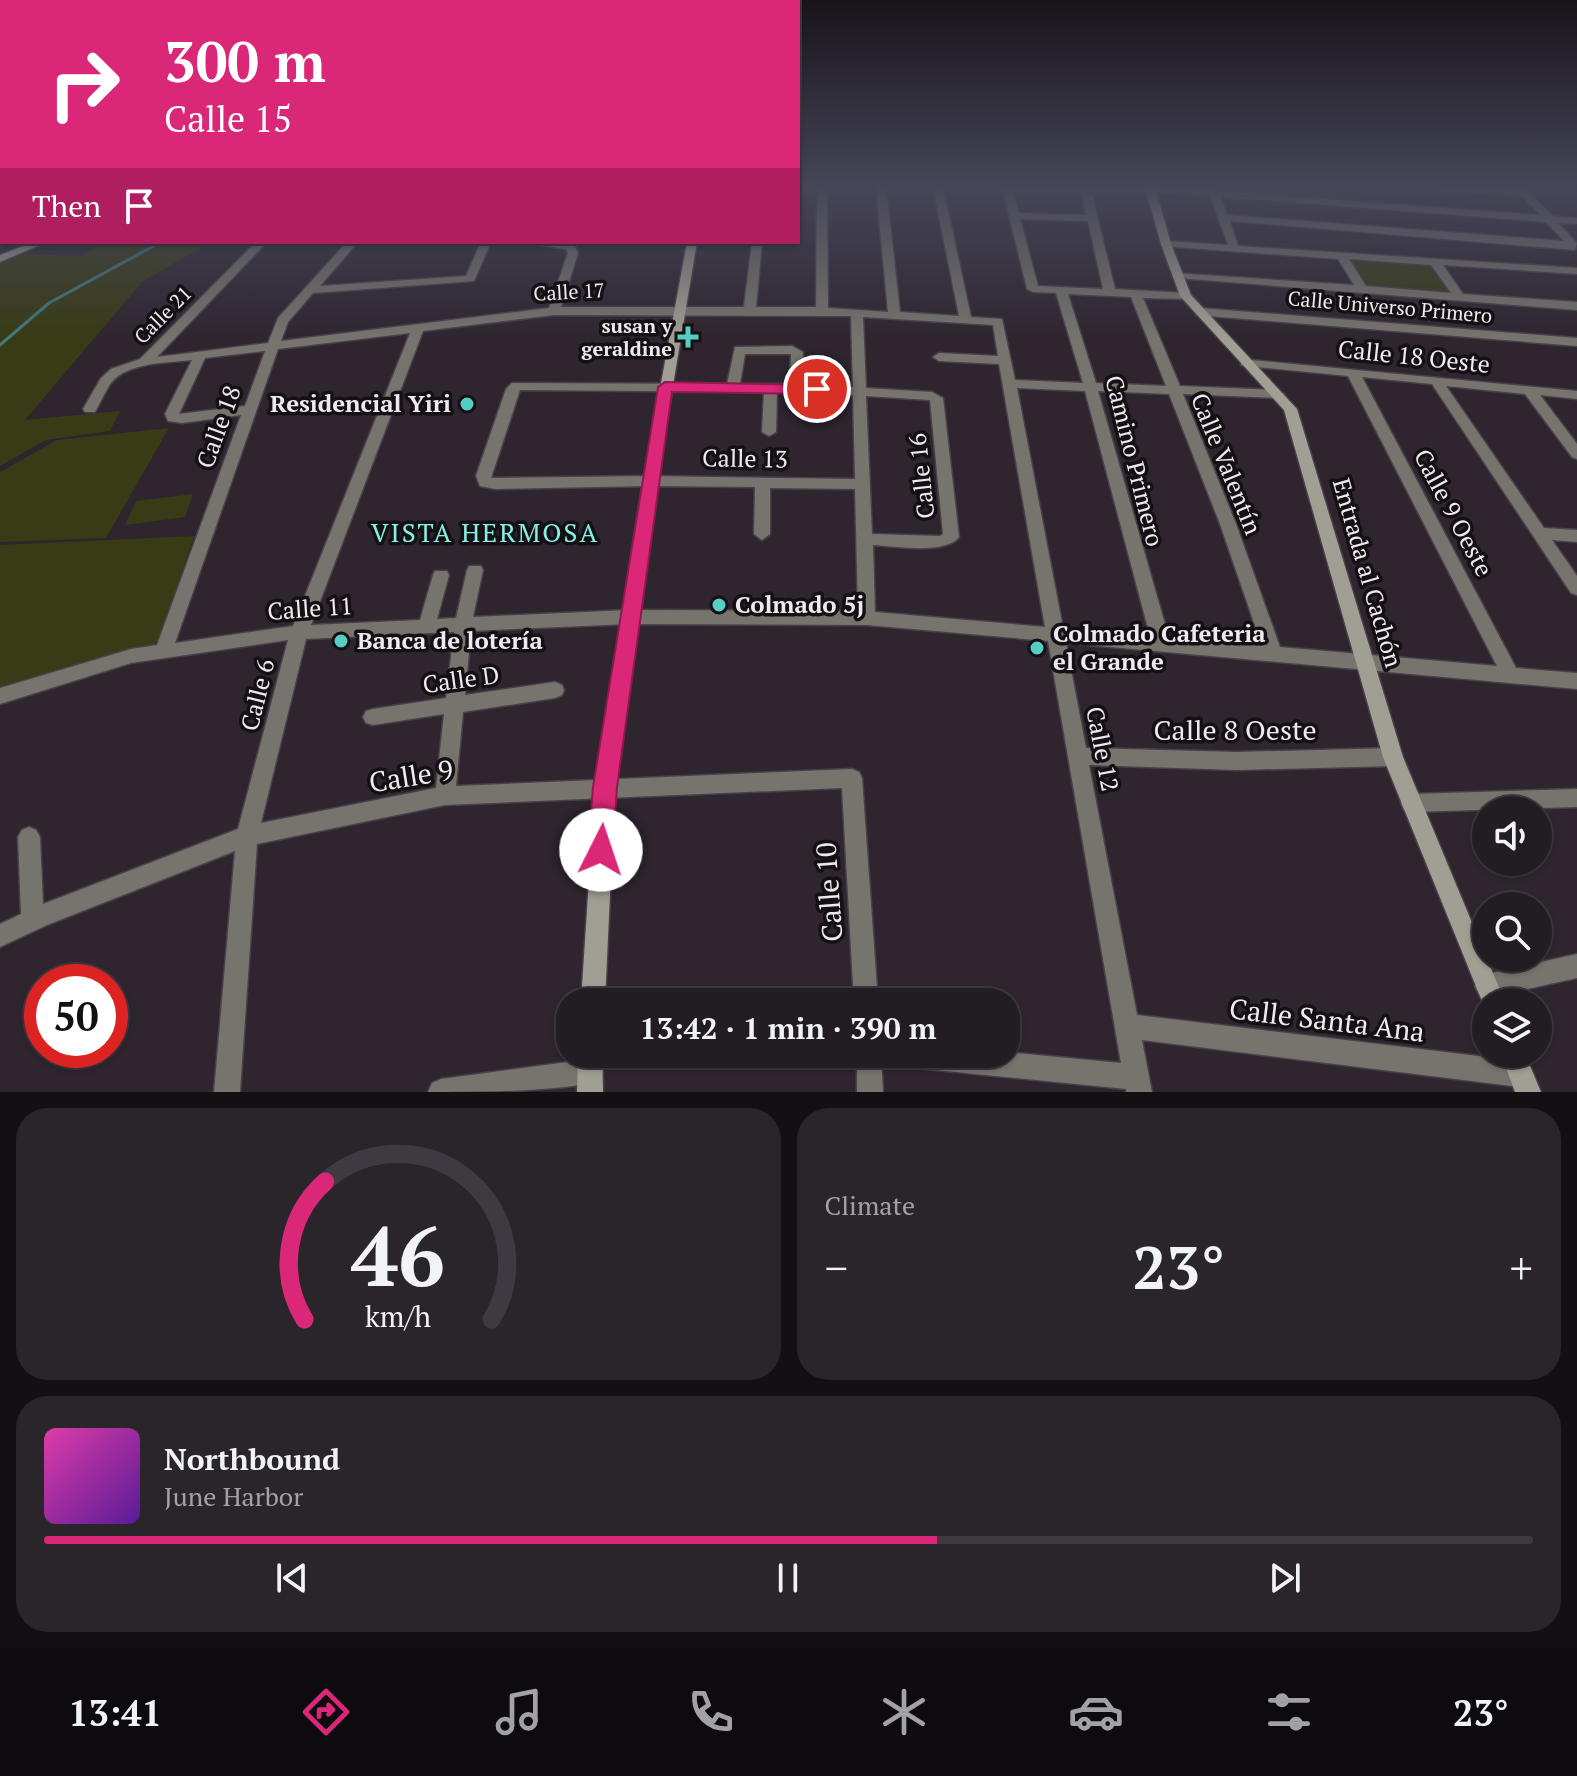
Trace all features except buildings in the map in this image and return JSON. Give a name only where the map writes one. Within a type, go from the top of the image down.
[{"type":"street","points":[[822,238],[822,311]]},
{"type":"street","points":[[886,238],[894,315]]},
{"type":"street","points":[[949,238],[965,318]]},
{"type":"street","points":[[1020,238],[1032,288],[1186,296]]},
{"type":"street","points":[[1096,238],[1110,293]]},
{"type":"street","name":"Entrada al Cachón","points":[[1164,238],[1186,296],[1290,409],[1393,757],[1488,988]]},
{"type":"street","points":[[1231,238],[1234,248]]},
{"type":"street","points":[[1466,238],[1575,247]]},
{"type":"street","points":[[0,259],[37,244]]},
{"type":"street","name":"Calle 21","points":[[90,409],[106,381],[116,372],[145,362],[260,244]]},
{"type":"street","name":"Calle 18","points":[[164,649],[247,410],[282,321],[351,244]]},
{"type":"street","points":[[308,290],[459,282],[474,275],[485,244]]},
{"type":"street","points":[[554,311],[573,253],[570,246],[565,244]]},
{"type":"street","points":[[594,988],[605,787],[650,481],[692,244]]},
{"type":"street","points":[[750,310],[757,244]]},
{"type":"street","points":[[1166,244],[1577,271]]},
{"type":"street","points":[[1341,255],[1362,289]]},
{"type":"street","points":[[1434,261],[1460,297]]},
{"type":"street","points":[[1178,275],[1577,306]]},
{"type":"street","name":"Camino Primero","points":[[1061,291],[1093,386],[1138,568],[1161,642]]},
{"type":"street","name":"Calle Valentín","points":[[1136,294],[1228,524],[1273,652]]},
{"type":"street","name":"Calle 17","points":[[145,362],[554,311],[822,311],[998,322]]},
{"type":"street","points":[[857,312],[867,618]]},
{"type":"street","name":"Calle Universo Primero","points":[[1200,312],[1577,342]]},
{"type":"street","name":"Calle 12","points":[[998,322],[1138,1084]]},
{"type":"street","name":"Calle 6","points":[[227,1092],[247,836],[299,632],[418,329]]},
{"type":"street","points":[[733,387],[739,350],[792,350],[797,352],[796,388]]},
{"type":"street","points":[[201,354],[172,414],[173,418],[247,410]]},
{"type":"street","points":[[939,357],[1005,360]]},
{"type":"street","name":"Calle 18 Oeste","points":[[1246,362],[1577,395]]},
{"type":"street","name":"Calle 9 Oeste","points":[[1353,373],[1510,674]]},
{"type":"street","points":[[1436,381],[1577,589]]},
{"type":"street","points":[[1011,384],[1277,394]]},
{"type":"street","name":"Calle 13","points":[[665,387],[517,386],[513,389],[483,476],[485,482],[861,484]]},
{"type":"street","points":[[665,387],[861,392]]},
{"type":"street","points":[[769,432],[771,388]]},
{"type":"street","points":[[1529,390],[1577,454]]},
{"type":"street","name":"Calle 16","points":[[861,392],[926,394],[936,398],[951,537],[942,542],[865,539]]},
{"type":"street","points":[[762,534],[763,483]]},
{"type":"street","points":[[1540,533],[1577,536]]},
{"type":"street","points":[[445,796],[463,626],[475,570]]},
{"type":"street","points":[[426,628],[441,575]]},
{"type":"street","name":"Calle 11","points":[[0,696],[131,656],[299,632],[629,617],[867,618],[1054,632],[1577,681]]},
{"type":"street","name":"Calle D","points":[[373,717],[555,690]]},
{"type":"street","name":"Calle 8 Oeste","points":[[1077,756],[1237,761],[1393,757]]},
{"type":"street","name":"Calle 9","points":[[0,936],[33,920],[247,836],[445,796],[852,778]]},
{"type":"street","name":"Calle 10","points":[[852,778],[865,988]]},
{"type":"street","points":[[1411,803],[1577,798]]},
{"type":"street","points":[[29,837],[33,920]]},
{"type":"street","points":[[1509,988],[1577,966]]},
{"type":"street","name":"Calle Santa Ana","points":[[1127,1026],[1520,1073]]},
{"type":"street","points":[[869,1068],[870,1092]]},
{"type":"street","points":[[1009,1068],[1138,1084]]},
{"type":"street","points":[[441,1092],[590,1073]]},
{"type":"green space","points":[[101,244],[207,244],[142,282],[25,420],[120,411],[110,431],[46,440],[0,466],[0,260],[27,254],[82,256]]},
{"type":"green space","points":[[1345,258],[1433,263],[1456,295],[1363,287]]},
{"type":"green space","points":[[169,428],[106,538],[0,542],[0,472],[57,440]]},
{"type":"green space","points":[[193,494],[185,517],[125,525],[136,501]]},
{"type":"green space","points":[[194,536],[157,645],[0,690],[0,545]]},
{"type":"waterway","points":[[0,345],[49,303],[157,244]]},
{"type":"place","name":"susan y geraldine","points":[[688,337]]},
{"type":"place","name":"Residencial Yiri","points":[[467,404]]},
{"type":"place","name":"Colmado 5j","points":[[719,605]]},
{"type":"place","name":"Banca de lotería","points":[[341,641]]},
{"type":"place","name":"Colmado Cafeteria el Grande","points":[[1037,648]]},
{"type":"district","name":"VISTA HERMOSA","points":[[485,533]]},
{"type":"route","points":[[601,850],[605,787],[665,387],[817,389]]}]
